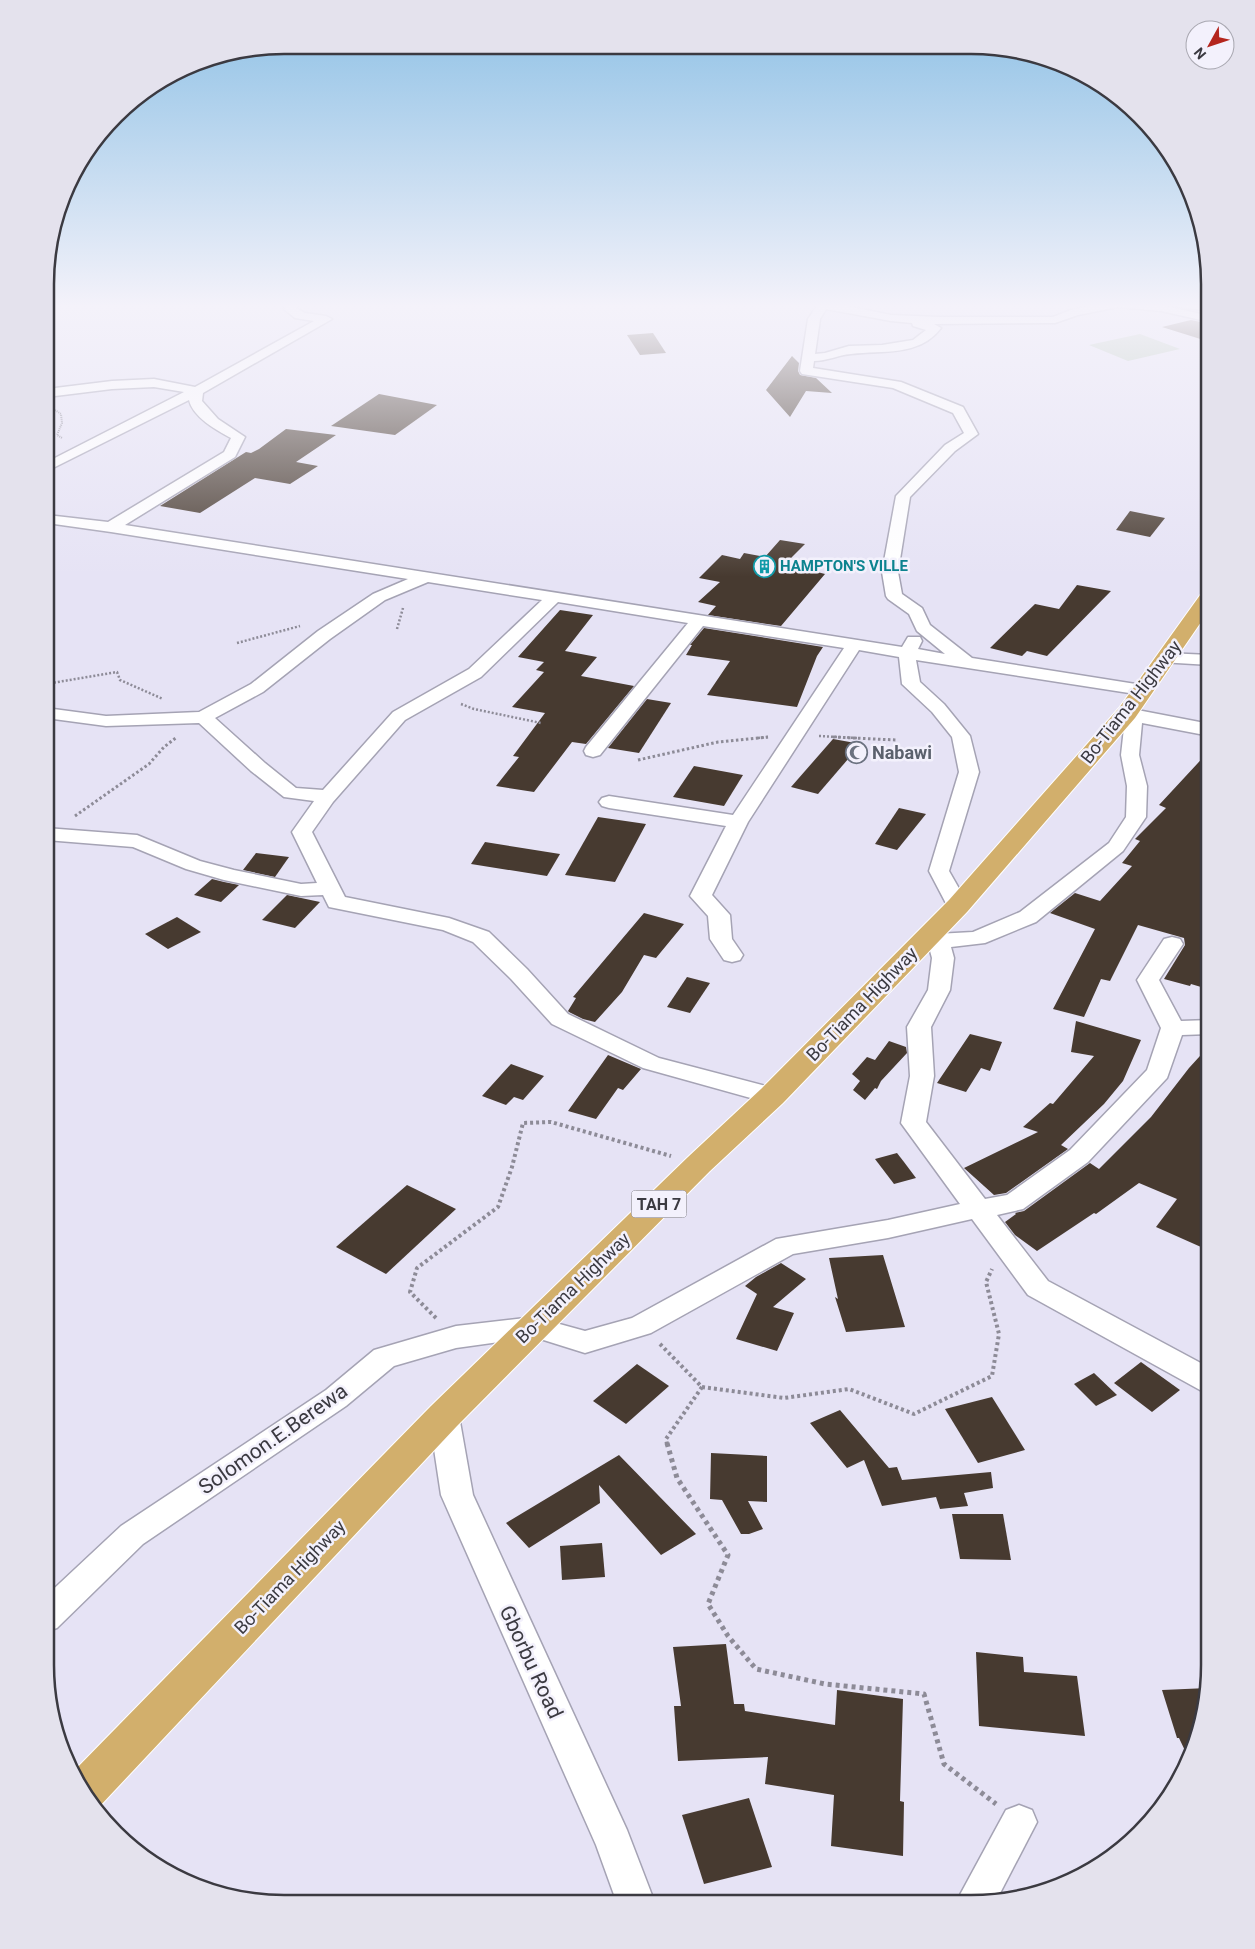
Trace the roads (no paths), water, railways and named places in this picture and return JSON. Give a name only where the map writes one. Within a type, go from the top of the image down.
[{"type":"highway","name":"Bo-Tiama Highway","points":[[88,1787],[444,1416],[699,1164],[932,941],[958,906],[1134,706],[1166,658],[1201,611]]},
{"type":"street","points":[[54,463],[189,395]]},
{"type":"street","points":[[111,527],[230,454],[238,437],[213,422],[195,402],[196,395]]},
{"type":"street","points":[[921,395],[958,410],[971,434],[950,448],[902,496],[890,572],[894,596],[916,611],[923,627],[966,662]]},
{"type":"street","points":[[54,520],[111,527],[966,662],[1134,706],[1201,727]]},
{"type":"street","points":[[54,714],[106,721],[203,717],[257,688],[379,597],[426,577]]},
{"type":"street","points":[[554,597],[475,673],[399,716],[326,798],[302,832],[338,902],[450,925],[481,938],[519,974],[560,1019],[651,1063],[772,1096]]},
{"type":"street","points":[[593,751],[699,620]]},
{"type":"street","points":[[923,627],[906,653],[912,684],[938,708],[960,736],[969,772],[939,871],[958,906]]},
{"type":"street","points":[[732,955],[721,939],[719,915],[701,896],[738,822],[854,645]]},
{"type":"street","points":[[1166,658],[1201,660]]},
{"type":"street","points":[[1134,706],[1130,755],[1137,786],[1136,817],[1116,847],[1028,917],[977,938],[932,941],[943,958],[939,990],[919,1027],[922,1076],[913,1123],[1038,1288],[1201,1377]]},
{"type":"street","points":[[203,717],[258,767],[291,793],[325,796],[326,798]]},
{"type":"street","points":[[609,802],[738,822]]},
{"type":"street","points":[[54,835],[136,841],[193,865],[231,876],[301,890],[331,888]]},
{"type":"street","points":[[534,1327],[586,1342],[642,1326],[786,1246],[888,1229],[977,1209],[1014,1204],[1079,1156],[1158,1073],[1173,1028],[1148,980],[1172,944]]},
{"type":"street","points":[[1173,1028],[1201,1027]]},
{"type":"street","name":"Solomon.E.Berewa","points":[[54,1609],[132,1535],[336,1398],[384,1358],[456,1338],[534,1327]]},
{"type":"street","name":"Gborbu Road","points":[[444,1416],[457,1495],[614,1843],[633,1895]]},
{"type":"street","points":[[979,1895],[1019,1822]]},
{"type":"place","name":"HAMPTON'S VILLE","points":[[764,566]]},
{"type":"place","name":"Nabawi","points":[[856,753]]}]
